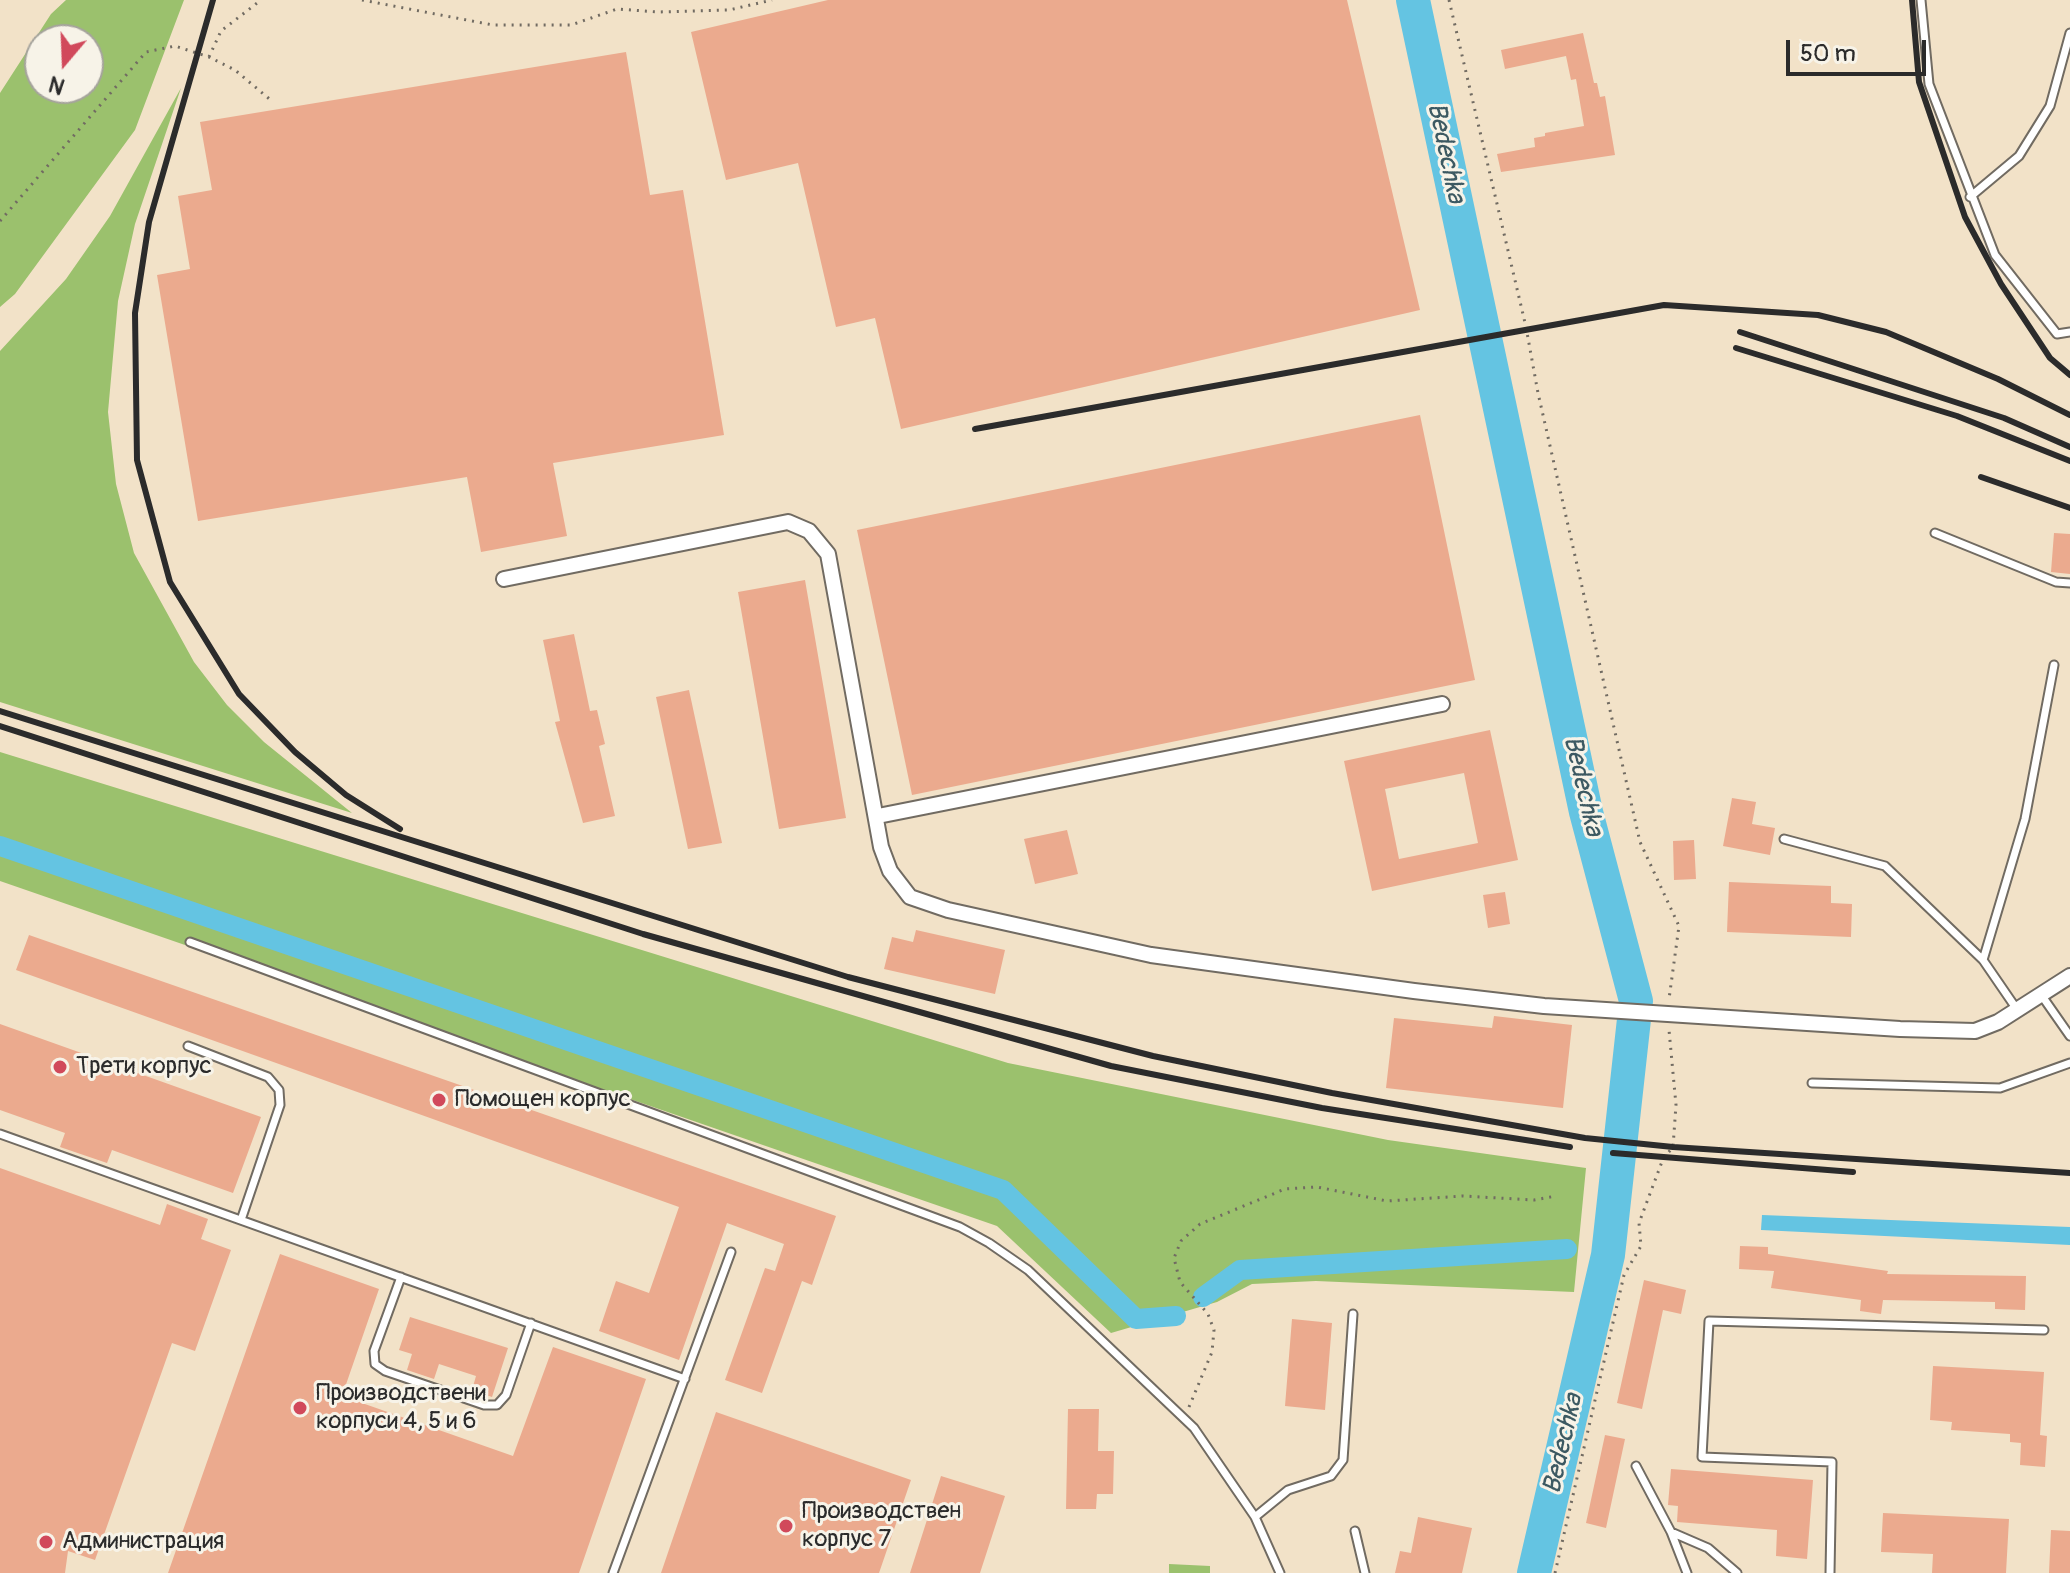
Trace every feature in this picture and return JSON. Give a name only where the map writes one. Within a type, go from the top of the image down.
[{"type":"street","points":[[504,579],[788,522],[809,531],[828,554],[878,816],[881,847],[890,871],[910,897],[948,910],[1194,961],[1443,995],[1900,1029],[1975,1031],[2018,1011],[2070,976]]},
{"type":"street","points":[[878,816],[1442,704]]},
{"type":"lane","points":[[1921,0],[1929,84],[1970,197],[1995,255],[2057,334],[2070,332]]},
{"type":"lane","points":[[1970,197],[2019,156],[2050,106],[2070,33]]},
{"type":"lane","points":[[1935,533],[2056,582],[2070,583]]},
{"type":"lane","points":[[1983,960],[2025,819],[2054,665]]},
{"type":"lane","points":[[1784,839],[1885,866],[1983,960],[2018,1011]]},
{"type":"lane","points":[[190,942],[960,1227],[1028,1270],[1184,1418],[1216,1456],[1255,1517],[1280,1573]]},
{"type":"lane","points":[[2042,996],[2070,1036]]},
{"type":"lane","points":[[188,1046],[268,1077],[279,1090],[280,1105],[241,1220]]},
{"type":"lane","points":[[1812,1083],[2000,1088],[2070,1063]]},
{"type":"lane","points":[[0,1134],[685,1379]]},
{"type":"lane","points":[[613,1573],[731,1252]]},
{"type":"lane","points":[[401,1277],[374,1351],[375,1364],[385,1371],[484,1405],[497,1405],[506,1395],[531,1323]]},
{"type":"lane","points":[[1255,1517],[1288,1490],[1331,1476],[1343,1460],[1353,1314]]},
{"type":"lane","points":[[1830,1573],[1832,1462],[1702,1457],[1709,1321],[2044,1330]]},
{"type":"lane","points":[[1636,1466],[1671,1532],[1687,1573]]},
{"type":"lane","points":[[1355,1531],[1365,1573]]},
{"type":"lane","points":[[1671,1532],[1708,1548],[1737,1573]]},
{"type":"path","points":[[209,57],[221,31],[261,0]]},
{"type":"path","points":[[362,0],[493,25],[571,25],[617,9],[658,12],[729,10],[772,0]]},
{"type":"path","points":[[1449,0],[1526,327],[1538,393],[1640,842],[1679,926],[1662,1012],[1676,1105],[1673,1147],[1663,1159],[1639,1223],[1641,1246],[1624,1275],[1555,1573]]},
{"type":"path","points":[[0,221],[146,52],[175,46],[209,57],[235,70],[273,102]]},
{"type":"path","points":[[1184,1418],[1201,1385],[1212,1352],[1214,1330],[1208,1314],[1180,1282],[1174,1258],[1181,1241],[1200,1224],[1285,1189],[1317,1187],[1387,1201],[1463,1196],[1534,1200],[1556,1196]]},
{"type":"green space","points":[[66,0],[184,0],[135,130],[15,294],[0,307],[0,93],[24,56],[24,104],[104,104],[104,24],[45,24]]},
{"type":"green space","points":[[181,88],[135,224],[118,301],[108,412],[116,484],[134,553],[194,662],[227,705],[264,742],[352,813],[0,702],[0,351],[66,279],[110,216]]},
{"type":"green space","points":[[0,752],[1008,1063],[1388,1140],[1586,1168],[1574,1292],[1316,1281],[1252,1284],[1217,1302],[1111,1333],[997,1226],[0,881]]},
{"type":"green space","points":[[1169,1564],[1210,1566],[1210,1573],[1169,1573]]},
{"type":"water","points":[[1762,1215],[2070,1227],[2070,1245],[1761,1230]]},
{"type":"building","points":[[828,0],[1347,0],[1420,310],[901,429],[875,318],[836,327],[798,163],[726,180],[691,32]]},
{"type":"building","points":[[1583,33],[1594,83],[1597,83],[1600,97],[1605,96],[1615,155],[1501,172],[1497,154],[1535,147],[1534,138],[1545,136],[1545,133],[1584,126],[1576,79],[1571,80],[1566,56],[1505,69],[1501,50]]},
{"type":"building","points":[[626,52],[650,195],[683,190],[724,435],[553,463],[567,536],[481,552],[467,477],[198,521],[157,275],[190,269],[178,196],[212,190],[200,122]]},
{"type":"building","points":[[1420,415],[1475,680],[912,795],[857,530]]},
{"type":"building","points":[[2054,533],[2070,534],[2070,574],[2051,572]]},
{"type":"building","points":[[805,580],[846,818],[779,829],[738,592]]},
{"type":"building","points":[[574,634],[590,711],[597,710],[605,744],[599,746],[615,816],[583,823],[555,722],[560,721],[543,640]]},
{"type":"building","points":[[689,690],[722,843],[688,849],[656,697]]},
{"type":"building","points":[[1490,730],[1518,860],[1372,891],[1344,761]],"holes":[[[1464,773],[1478,843],[1399,859],[1385,789]]]},
{"type":"building","points":[[1732,798],[1756,802],[1752,824],[1775,828],[1770,855],[1723,846]]},
{"type":"building","points":[[1067,830],[1078,874],[1035,884],[1024,839]]},
{"type":"building","points":[[1694,840],[1696,879],[1674,880],[1673,841]]},
{"type":"building","points":[[1729,882],[1831,886],[1831,903],[1852,904],[1851,937],[1727,932]]},
{"type":"building","points":[[1505,892],[1510,924],[1488,928],[1483,895]]},
{"type":"building","points":[[916,930],[1005,950],[995,994],[884,969],[892,937],[913,942]]},
{"type":"building","points":[[29,935],[836,1216],[812,1285],[802,1281],[762,1393],[725,1380],[765,1268],[775,1271],[784,1244],[727,1223],[679,1360],[599,1331],[616,1281],[649,1293],[679,1207],[16,970]]},
{"type":"building","points":[[1494,1016],[1572,1025],[1563,1108],[1386,1088],[1394,1018],[1492,1028]]},
{"type":"building","name":"Трети корпус","points":[[0,1024],[261,1117],[233,1193],[112,1150],[107,1163],[60,1147],[65,1133],[0,1110]]},
{"type":"building","points":[[0,1168],[160,1225],[167,1204],[208,1219],[201,1239],[231,1250],[195,1351],[172,1343],[95,1560],[68,1551],[65,1573],[0,1573]]},
{"type":"building","points":[[1740,1246],[1768,1247],[1768,1254],[1888,1271],[1887,1274],[2026,1276],[2025,1310],[1995,1309],[1995,1302],[1883,1300],[1881,1314],[1860,1311],[1861,1300],[1771,1288],[1774,1271],[1739,1269]]},
{"type":"building","name":"Производствени корпуси 4, 5 и 6","points":[[280,1254],[379,1289],[342,1396],[513,1456],[553,1347],[646,1379],[579,1573],[168,1573]]},
{"type":"building","points":[[1644,1280],[1686,1290],[1681,1314],[1663,1310],[1642,1409],[1617,1403]]},
{"type":"building","points":[[410,1317],[508,1348],[492,1397],[472,1390],[476,1376],[439,1364],[434,1379],[407,1370],[412,1354],[399,1350]]},
{"type":"building","points":[[1292,1319],[1332,1323],[1325,1410],[1285,1406]]},
{"type":"building","points":[[1933,1366],[2044,1372],[2040,1435],[2047,1436],[2045,1467],[2020,1465],[2021,1443],[2010,1442],[2010,1434],[1951,1430],[1952,1422],[1930,1420]]},
{"type":"building","points":[[1068,1409],[1099,1409],[1098,1451],[1114,1451],[1113,1494],[1097,1494],[1096,1509],[1066,1509]]},
{"type":"building","name":"Производствeн корпус 7","points":[[716,1412],[911,1480],[879,1573],[661,1573]]},
{"type":"building","points":[[1605,1435],[1625,1439],[1606,1528],[1586,1523]]},
{"type":"building","points":[[1671,1469],[1813,1480],[1807,1559],[1776,1556],[1777,1530],[1677,1522],[1678,1506],[1668,1505]]},
{"type":"building","points":[[941,1476],[1005,1496],[980,1573],[910,1573]]},
{"type":"building","points":[[1883,1513],[2009,1519],[2006,1573],[1932,1573],[1933,1554],[1881,1552]]},
{"type":"building","points":[[1418,1517],[1472,1528],[1462,1573],[1395,1573],[1400,1551],[1411,1553]]},
{"type":"building","points":[[2051,1530],[2070,1531],[2070,1573],[2049,1573]]},
{"type":"waterway","name":"Bedechka","points":[[1413,0],[1586,812],[1636,1001],[1608,1255],[1534,1573]]},
{"type":"waterway","points":[[0,846],[1003,1190],[1136,1319],[1176,1316]]},
{"type":"waterway","points":[[1203,1297],[1240,1270],[1567,1249]]},
{"type":"railway","points":[[213,0],[149,222],[135,313],[137,460],[170,582],[239,694],[295,752],[346,795],[400,829]]},
{"type":"railway","points":[[1912,0],[1919,82],[1965,217],[2001,284],[2050,358],[2070,375]]},
{"type":"railway","points":[[975,429],[1664,305],[1818,315],[1886,332],[1998,379],[2070,415]]},
{"type":"railway","points":[[1740,332],[2004,418],[2070,447]]},
{"type":"railway","points":[[1736,348],[1957,416],[2070,461]]},
{"type":"railway","points":[[1981,477],[2070,508]]},
{"type":"railway","points":[[0,711],[848,977],[1153,1056],[1332,1093],[1585,1138],[1673,1147],[2070,1173]]},
{"type":"railway","points":[[0,726],[643,934],[1111,1066],[1322,1108],[1570,1147]]},
{"type":"railway","points":[[1613,1153],[1853,1172]]},
{"type":"place","name":"Трети корпус","points":[[60,1067]]},
{"type":"place","name":"Помощен корпус","points":[[439,1100]]},
{"type":"place","name":"Производствени корпуси 4, 5 и 6","points":[[300,1408]]},
{"type":"place","name":"Производствeн корпус 7","points":[[786,1526]]},
{"type":"place","name":"Администрация","points":[[46,1542]]}]
